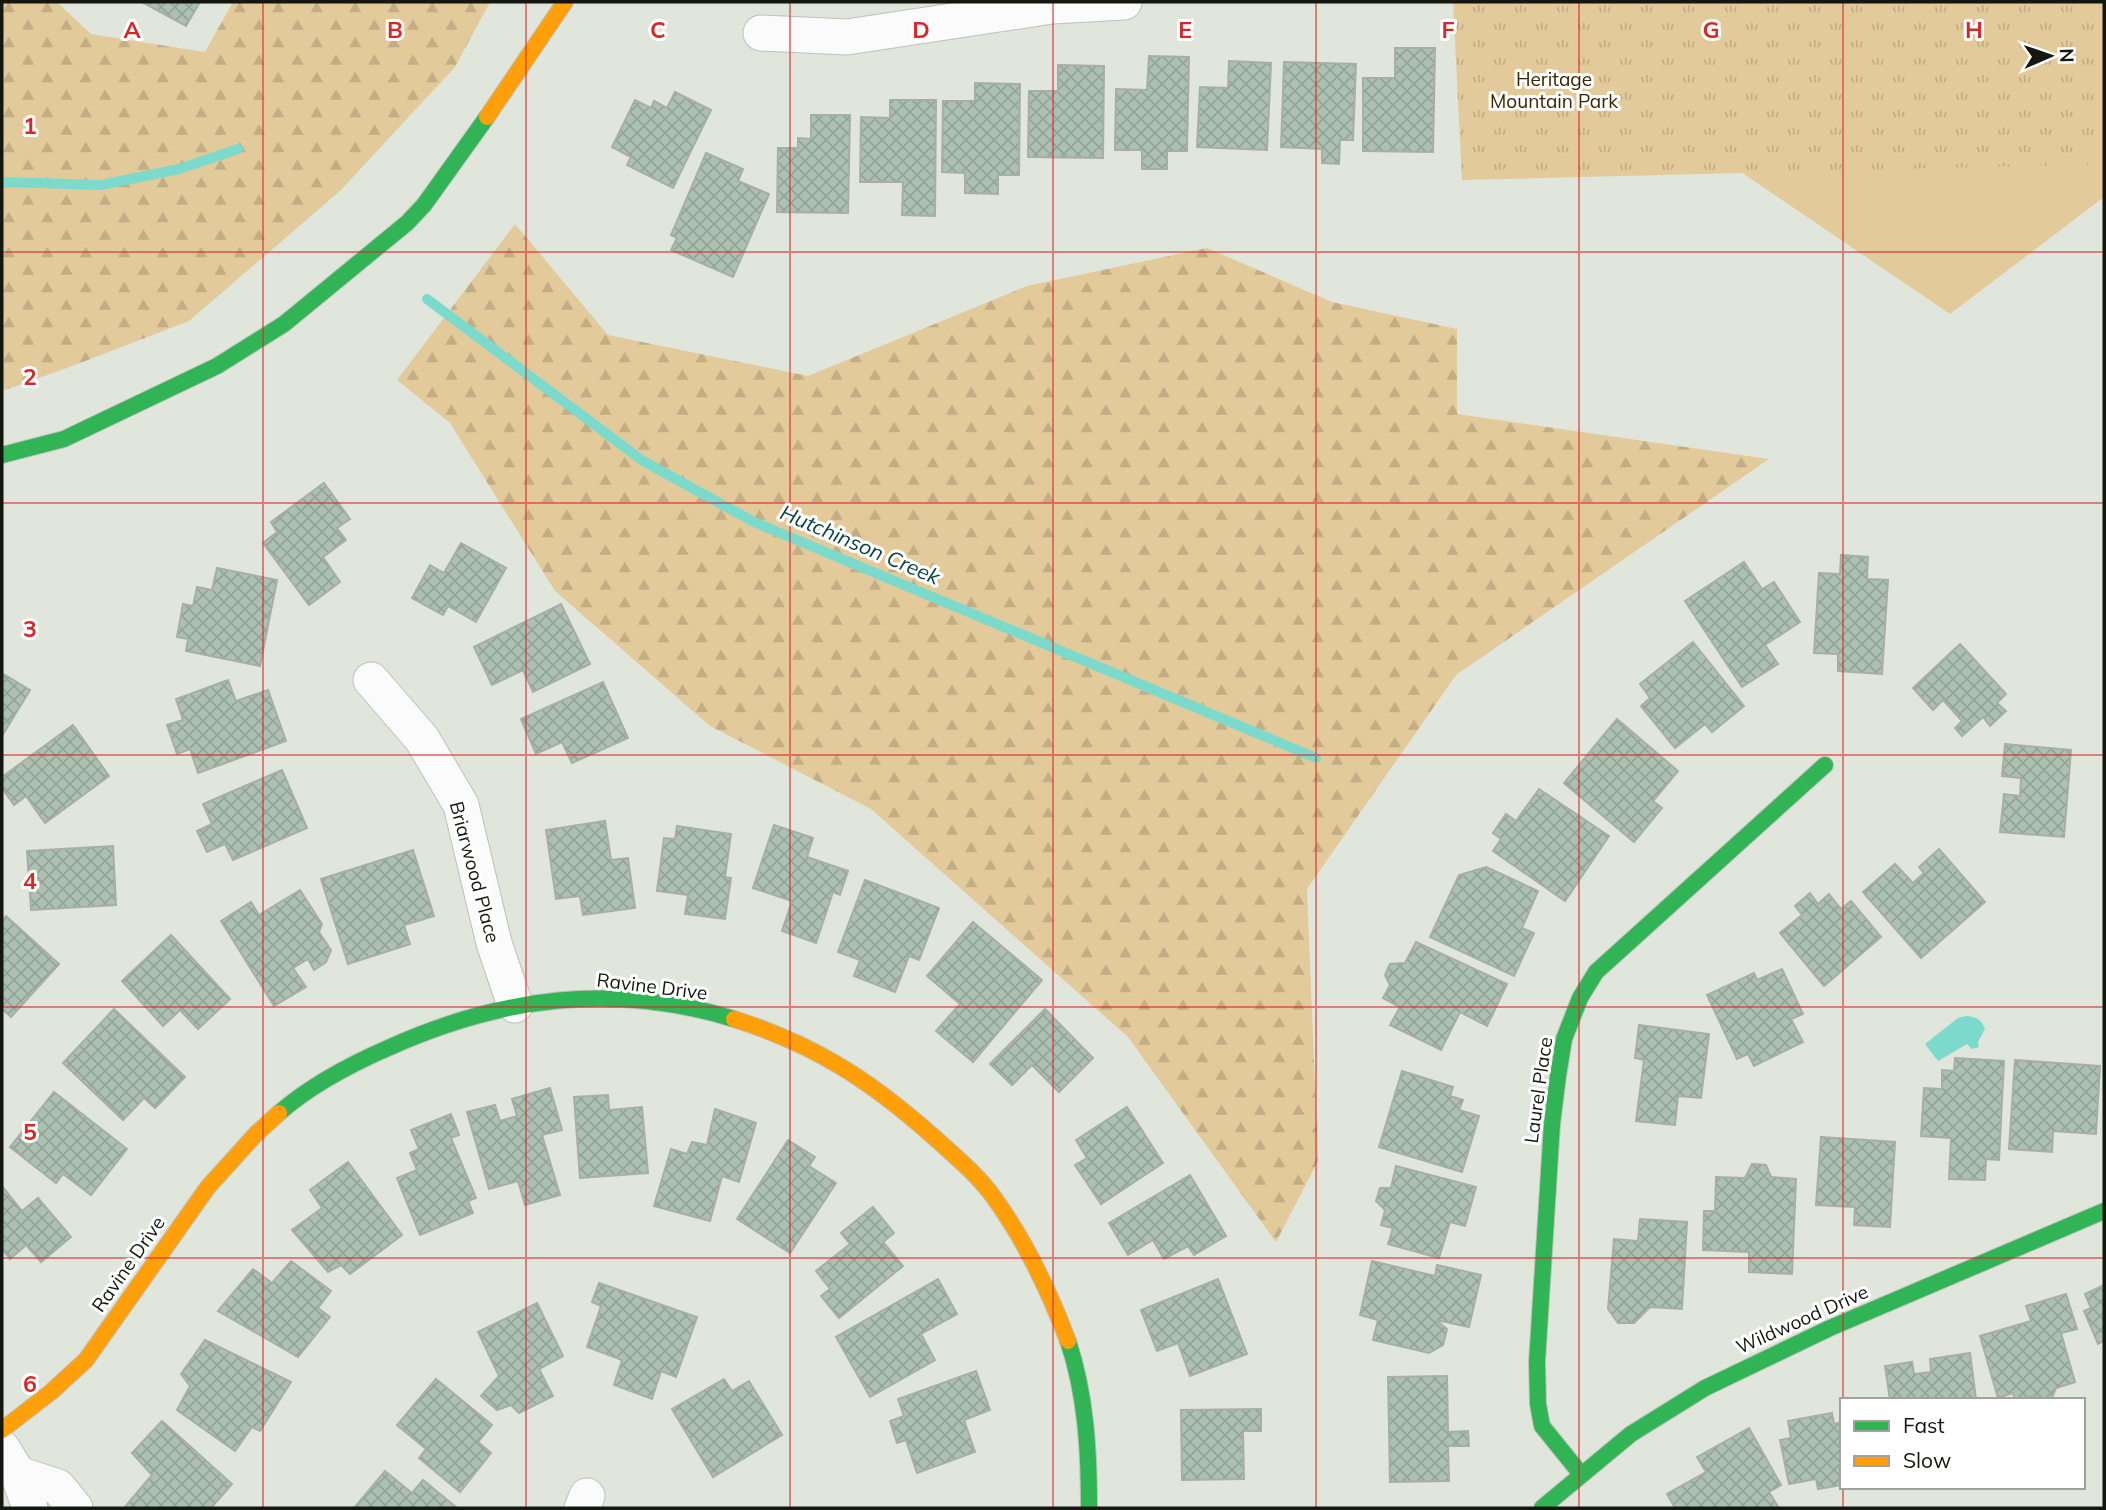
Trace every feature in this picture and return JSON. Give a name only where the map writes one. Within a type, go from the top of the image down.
[{"type":"street","points":[[2,455],[64,439],[217,366],[284,324],[407,223],[424,205],[565,2]]},
{"type":"street","points":[[761,33],[846,37],[1052,6],[1124,2]]},
{"type":"street","name":"Briarwood Place","points":[[371,680],[422,739],[461,805],[494,943],[515,1005]]},
{"type":"street","name":"Laurel Place","points":[[1580,1473],[1542,1426],[1538,1404],[1537,1362],[1552,1124],[1564,1039],[1580,998],[1597,972],[1825,765]]},
{"type":"street","name":"Ravine Drive","points":[[2,1430],[54,1388],[95,1349],[209,1186],[281,1110],[310,1089],[379,1051],[464,1018],[515,1005],[571,999],[617,999],[701,1011],[789,1039],[838,1064],[877,1089],[969,1168],[992,1195],[1032,1261],[1067,1339],[1081,1388],[1087,1436],[1089,1508]]},
{"type":"street","name":"Wildwood Drive","points":[[1542,1508],[1580,1473],[1644,1425],[1742,1369],[1826,1330],[2104,1211]]},
{"type":"street","points":[[10,1461],[30,1508]]},
{"type":"street","points":[[10,1461],[58,1487],[75,1508]]},
{"type":"green space","points":[[2,2],[57,2],[91,34],[205,52],[233,2],[490,2],[455,67],[340,191],[189,321],[2,391]]},
{"type":"green space","name":"Heritage Mountain Park","points":[[1453,2],[2104,2],[2104,164],[1462,180]]},
{"type":"green space","points":[[2104,2],[2104,197],[1950,314],[1704,147]]},
{"type":"green space","points":[[515,224],[608,335],[808,376],[1027,286],[1207,248],[1332,302],[1457,329],[1457,414],[1769,459],[1456,675],[1307,889],[1318,1161],[1276,1242],[1128,1037],[871,809],[710,726],[555,591],[450,423],[397,380]]},
{"type":"water","points":[[1966,1016],[1978,1019],[1985,1029],[1978,1042],[1979,1047],[1972,1049],[1967,1044],[1938,1061],[1925,1044],[1958,1018]]},
{"type":"building","points":[[142,2],[200,2],[186,26]]},
{"type":"building","points":[[1395,48],[1435,48],[1433,152],[1363,151],[1363,78],[1395,78]]},
{"type":"building","points":[[1149,56],[1189,57],[1187,151],[1167,151],[1167,169],[1142,169],[1142,150],[1115,150],[1116,89],[1147,90]]},
{"type":"building","points":[[1229,61],[1271,63],[1267,150],[1197,147],[1200,87],[1228,88]]},
{"type":"building","points":[[1284,62],[1356,64],[1353,140],[1340,140],[1339,164],[1322,163],[1322,149],[1281,147]]},
{"type":"building","points":[[1058,65],[1104,66],[1103,158],[1028,157],[1029,91],[1058,91]]},
{"type":"building","points":[[975,83],[1020,84],[1019,175],[998,175],[998,194],[965,193],[965,173],[942,172],[943,101],[975,101]]},
{"type":"building","points":[[675,92],[711,110],[673,188],[627,165],[631,157],[612,147],[635,100],[651,108],[654,101],[667,108]]},
{"type":"building","points":[[890,100],[936,100],[935,216],[902,215],[903,182],[860,182],[861,117],[890,118]]},
{"type":"building","points":[[811,115],[850,115],[848,213],[777,212],[778,148],[798,148],[798,138],[811,139]]},
{"type":"building","points":[[706,153],[743,169],[738,181],[769,194],[733,277],[671,250],[677,238],[671,235]]},
{"type":"building","points":[[324,483],[350,519],[337,528],[346,540],[323,557],[340,582],[309,605],[263,543],[277,532],[271,522]]},
{"type":"building","points":[[461,543],[506,568],[476,622],[448,606],[443,615],[412,598],[430,565],[444,573]]},
{"type":"building","points":[[1841,555],[1868,557],[1867,579],[1888,580],[1882,674],[1838,671],[1838,654],[1814,653],[1819,573],[1840,574]]},
{"type":"building","points":[[1744,562],[1762,589],[1774,582],[1800,622],[1765,645],[1778,664],[1742,687],[1685,601]]},
{"type":"building","points":[[217,568],[277,580],[260,666],[186,651],[188,639],[177,637],[183,604],[193,606],[197,587],[212,590]]},
{"type":"building","points":[[561,604],[590,664],[533,692],[523,670],[492,685],[474,647]]},
{"type":"building","points":[[1693,642],[1744,706],[1712,732],[1705,724],[1675,748],[1641,706],[1650,698],[1640,684]]},
{"type":"building","points":[[1960,644],[2006,694],[1997,703],[2006,711],[1990,726],[1983,717],[1962,736],[1955,728],[1962,721],[1943,700],[1933,710],[1913,688]]},
{"type":"building","points":[[2,673],[30,690],[2,736]]},
{"type":"building","points":[[228,680],[236,701],[268,690],[286,741],[198,773],[190,749],[177,754],[167,725],[183,720],[176,699]]},
{"type":"building","points":[[603,682],[628,738],[572,763],[562,742],[536,754],[521,719]]},
{"type":"building","points":[[1617,719],[1678,771],[1653,801],[1662,808],[1634,842],[1564,783]]},
{"type":"building","points":[[73,725],[109,776],[45,823],[26,796],[14,805],[2,788],[2,777]]},
{"type":"building","points":[[2005,744],[2071,750],[2064,837],[2000,832],[2004,794],[2020,796],[2021,778],[2002,776]]},
{"type":"building","points":[[282,770],[307,828],[233,860],[225,844],[207,852],[197,831],[212,824],[203,804]]},
{"type":"building","points":[[1539,789],[1609,836],[1565,901],[1493,851],[1501,839],[1493,833],[1506,814],[1516,821]]},
{"type":"building","points":[[605,821],[611,860],[628,858],[635,908],[583,915],[580,896],[556,899],[546,830]]},
{"type":"building","points":[[774,825],[813,838],[807,857],[848,871],[840,895],[833,892],[816,943],[782,931],[792,901],[753,888]]},
{"type":"building","points":[[677,826],[731,834],[725,877],[731,878],[725,919],[685,914],[688,895],[657,891],[664,838],[675,839]]},
{"type":"building","points":[[113,846],[116,905],[31,910],[27,851]]},
{"type":"building","points":[[1939,849],[1985,902],[1921,958],[1863,892],[1895,864],[1913,883],[1924,873],[1919,867]]},
{"type":"building","points":[[413,850],[434,916],[404,925],[410,944],[348,964],[321,879]]},
{"type":"building","points":[[1486,867],[1538,891],[1522,928],[1534,933],[1514,976],[1430,937],[1459,875]]},
{"type":"building","points":[[865,880],[939,908],[919,960],[909,956],[895,992],[854,976],[860,960],[838,952]]},
{"type":"building","points":[[300,890],[322,924],[319,932],[331,950],[326,962],[314,970],[308,959],[293,968],[306,987],[274,1006],[221,921],[251,902],[259,915]]},
{"type":"building","points":[[1810,893],[1818,904],[1829,894],[1841,909],[1851,901],[1881,937],[1824,986],[1780,933],[1802,915],[1795,906]]},
{"type":"building","points":[[6,916],[59,964],[11,1017],[2,1009],[2,921]]},
{"type":"building","points":[[973,922],[1042,980],[973,1062],[936,1031],[960,1004],[927,976]]},
{"type":"building","points":[[171,935],[230,999],[198,1029],[180,1010],[163,1026],[122,981]]},
{"type":"building","points":[[1416,942],[1507,984],[1487,1026],[1460,1012],[1441,1050],[1390,1025],[1400,1007],[1383,998],[1390,985],[1385,975],[1390,964],[1405,963]]},
{"type":"building","points":[[1782,969],[1803,1014],[1791,1019],[1803,1042],[1754,1066],[1748,1054],[1737,1059],[1707,995],[1754,973],[1757,980]]},
{"type":"building","points":[[114,1009],[185,1077],[155,1108],[144,1098],[123,1120],[63,1063]]},
{"type":"building","points":[[1045,1009],[1093,1058],[1059,1092],[1032,1065],[1012,1085],[990,1064]]},
{"type":"building","points":[[1639,1025],[1709,1034],[1701,1098],[1678,1096],[1675,1125],[1636,1121],[1644,1060],[1635,1058]]},
{"type":"building","points":[[1955,1058],[2004,1061],[1999,1160],[1986,1159],[1985,1180],[1949,1179],[1951,1138],[1921,1136],[1924,1088],[1942,1089],[1942,1070],[1954,1071]]},
{"type":"building","points":[[2015,1060],[2100,1066],[2096,1134],[2053,1131],[2052,1152],[2009,1149]]},
{"type":"building","points":[[1402,1071],[1453,1087],[1450,1096],[1463,1100],[1459,1110],[1479,1116],[1462,1172],[1379,1147]]},
{"type":"building","points":[[550,1088],[562,1130],[542,1135],[560,1195],[525,1205],[518,1181],[489,1189],[467,1112],[495,1105],[500,1121],[517,1116],[512,1099]]},
{"type":"building","points":[[54,1092],[127,1149],[91,1195],[63,1174],[56,1183],[10,1147]]},
{"type":"building","points":[[608,1095],[609,1110],[642,1107],[648,1173],[580,1178],[574,1097]]},
{"type":"building","points":[[1127,1107],[1163,1163],[1101,1204],[1075,1165],[1087,1158],[1076,1140]]},
{"type":"building","points":[[715,1109],[756,1123],[739,1182],[722,1176],[710,1221],[654,1206],[671,1149],[687,1154],[692,1142],[707,1145]]},
{"type":"building","points":[[451,1114],[459,1135],[451,1138],[476,1198],[468,1201],[473,1213],[420,1235],[397,1178],[417,1170],[410,1153],[419,1149],[411,1130]]},
{"type":"building","points":[[1821,1137],[1895,1142],[1890,1227],[1854,1225],[1855,1207],[1816,1205]]},
{"type":"building","points":[[788,1140],[815,1157],[809,1166],[836,1183],[790,1253],[737,1219]]},
{"type":"building","points":[[348,1162],[402,1235],[350,1274],[341,1265],[328,1272],[292,1230],[322,1208],[310,1190]]},
{"type":"building","points":[[1752,1164],[1766,1165],[1771,1177],[1796,1179],[1792,1274],[1749,1272],[1749,1252],[1703,1250],[1704,1211],[1715,1211],[1716,1177],[1745,1178]]},
{"type":"building","points":[[1396,1166],[1476,1187],[1465,1226],[1450,1222],[1439,1258],[1388,1244],[1393,1228],[1381,1225],[1385,1210],[1376,1201],[1380,1188],[1391,1188]]},
{"type":"building","points":[[1190,1175],[1226,1236],[1194,1255],[1188,1246],[1164,1259],[1153,1240],[1128,1255],[1109,1223]]},
{"type":"building","points":[[2,1186],[22,1211],[38,1198],[71,1237],[41,1262],[26,1245],[10,1259],[2,1249]]},
{"type":"building","points":[[873,1207],[894,1233],[883,1242],[903,1266],[839,1318],[821,1296],[830,1289],[816,1271],[850,1244],[841,1233]]},
{"type":"building","points":[[1640,1219],[1687,1222],[1682,1309],[1650,1307],[1634,1323],[1618,1323],[1608,1309],[1614,1239],[1638,1241]]},
{"type":"building","points":[[291,1261],[331,1291],[318,1308],[330,1317],[298,1357],[218,1311],[253,1269],[272,1283]]},
{"type":"building","points":[[1372,1261],[1435,1276],[1437,1265],[1481,1275],[1469,1327],[1436,1320],[1447,1329],[1443,1345],[1429,1353],[1373,1340],[1378,1320],[1360,1315]]},
{"type":"building","points":[[938,1279],[957,1314],[921,1334],[935,1360],[870,1397],[836,1337]]},
{"type":"building","points":[[1218,1279],[1247,1354],[1190,1376],[1178,1343],[1157,1351],[1141,1310]]},
{"type":"building","points":[[599,1283],[697,1317],[676,1377],[661,1371],[652,1399],[614,1385],[622,1360],[587,1347],[601,1306],[592,1302]]},
{"type":"building","points":[[2104,1285],[2104,1341],[2098,1344],[2084,1311],[2091,1308],[2085,1294]]},
{"type":"building","points":[[2066,1294],[2077,1329],[2061,1333],[2075,1382],[2056,1388],[2052,1398],[2014,1398],[2013,1393],[1998,1398],[1980,1336],[2031,1321],[2026,1306]]},
{"type":"building","points":[[537,1303],[563,1356],[539,1369],[553,1396],[519,1413],[511,1405],[497,1410],[481,1396],[499,1376],[478,1332]]},
{"type":"building","points":[[205,1340],[291,1382],[260,1431],[252,1427],[235,1451],[177,1410],[190,1386],[181,1374]]},
{"type":"building","points":[[1970,1353],[1976,1398],[1890,1398],[1885,1366],[1912,1362],[1914,1374],[1931,1372],[1930,1359]]},
{"type":"building","points":[[976,1371],[990,1410],[964,1420],[975,1452],[917,1473],[906,1440],[897,1443],[890,1421],[904,1416],[898,1399]]},
{"type":"building","points":[[1447,1376],[1448,1432],[1468,1431],[1469,1446],[1448,1446],[1449,1481],[1390,1482],[1388,1377]]},
{"type":"building","points":[[436,1379],[492,1425],[478,1442],[491,1453],[460,1492],[419,1458],[426,1449],[397,1425]]},
{"type":"building","points":[[724,1379],[732,1391],[749,1381],[782,1435],[713,1477],[672,1409]]},
{"type":"building","points":[[1261,1409],[1261,1431],[1243,1431],[1244,1479],[1182,1480],[1181,1410]]},
{"type":"building","points":[[1832,1413],[1834,1424],[1840,1422],[1840,1485],[1818,1489],[1816,1479],[1789,1484],[1780,1440],[1791,1438],[1788,1421]]},
{"type":"building","points":[[162,1421],[232,1484],[211,1508],[124,1508],[152,1475],[132,1453]]},
{"type":"building","points":[[1749,1428],[1781,1485],[1769,1492],[1779,1508],[1675,1508],[1667,1494],[1706,1472],[1697,1457]]},
{"type":"building","points":[[385,1471],[412,1493],[423,1480],[457,1508],[354,1508]]},
{"type":"waterway","name":"Hutchinson Creek","points":[[2,182],[101,185],[179,169],[238,149]]},
{"type":"waterway","name":"Hutchinson Creek","points":[[427,299],[643,461],[754,522],[1316,758]]},
{"type":"traffic: fast","points":[[2,455],[64,439],[217,366],[284,324],[407,223],[424,205],[487,117]]},
{"type":"traffic: fast","points":[[1580,1473],[1542,1426],[1538,1404],[1537,1362],[1552,1124],[1564,1039],[1580,998],[1596,972],[1825,765]]},
{"type":"traffic: fast","points":[[279,1113],[317,1085],[373,1055],[430,1031],[515,1007],[602,998],[645,1001],[734,1019]]},
{"type":"traffic: fast","points":[[1542,1508],[1631,1434],[1705,1388],[1830,1328],[2104,1211]]},
{"type":"traffic: fast","points":[[1068,1341],[1079,1382],[1085,1423],[1089,1508]]},
{"type":"traffic: slow","points":[[487,117],[565,2]]},
{"type":"traffic: slow","points":[[734,1019],[764,1029],[817,1053],[865,1082],[967,1167],[988,1190],[1017,1232],[1045,1285],[1068,1341]]},
{"type":"traffic: slow","points":[[2,1430],[51,1392],[86,1360],[208,1187],[279,1113]]}]
